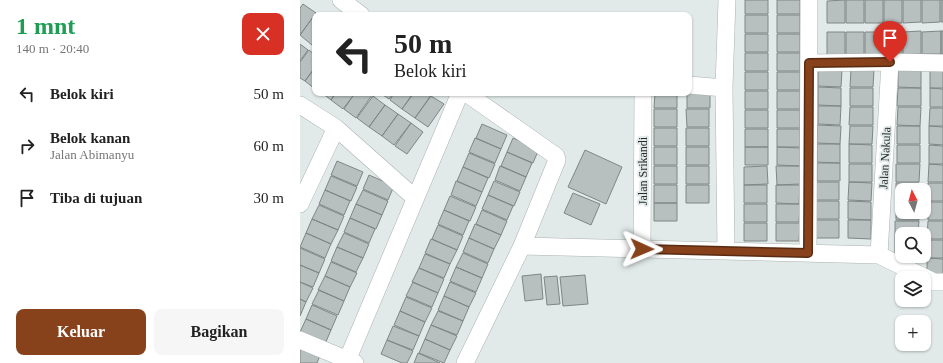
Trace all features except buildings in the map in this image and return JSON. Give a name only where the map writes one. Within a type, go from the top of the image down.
[{"type":"street","points":[[341,0],[357,12]]},
{"type":"street","points":[[726,251],[724,88],[728,0]]},
{"type":"street","points":[[808,253],[809,0]]},
{"type":"street","name":"Jalan Nakula","points":[[879,255],[890,62]]},
{"type":"street","points":[[809,63],[943,63]]},
{"type":"street","points":[[692,85],[724,88]]},
{"type":"street","points":[[300,340],[350,362],[415,198],[459,96]]},
{"type":"street","points":[[465,363],[522,246],[557,164],[557,157],[470,96]]},
{"type":"street","name":"Jalan Srikandi","points":[[642,249],[643,96]]},
{"type":"street","points":[[300,105],[336,128],[415,198]]},
{"type":"street","points":[[300,204],[336,128]]},
{"type":"street","points":[[522,246],[879,255],[934,282],[943,282]]},
{"type":"route","points":[[642,249],[808,253],[809,63],[890,62]]}]
